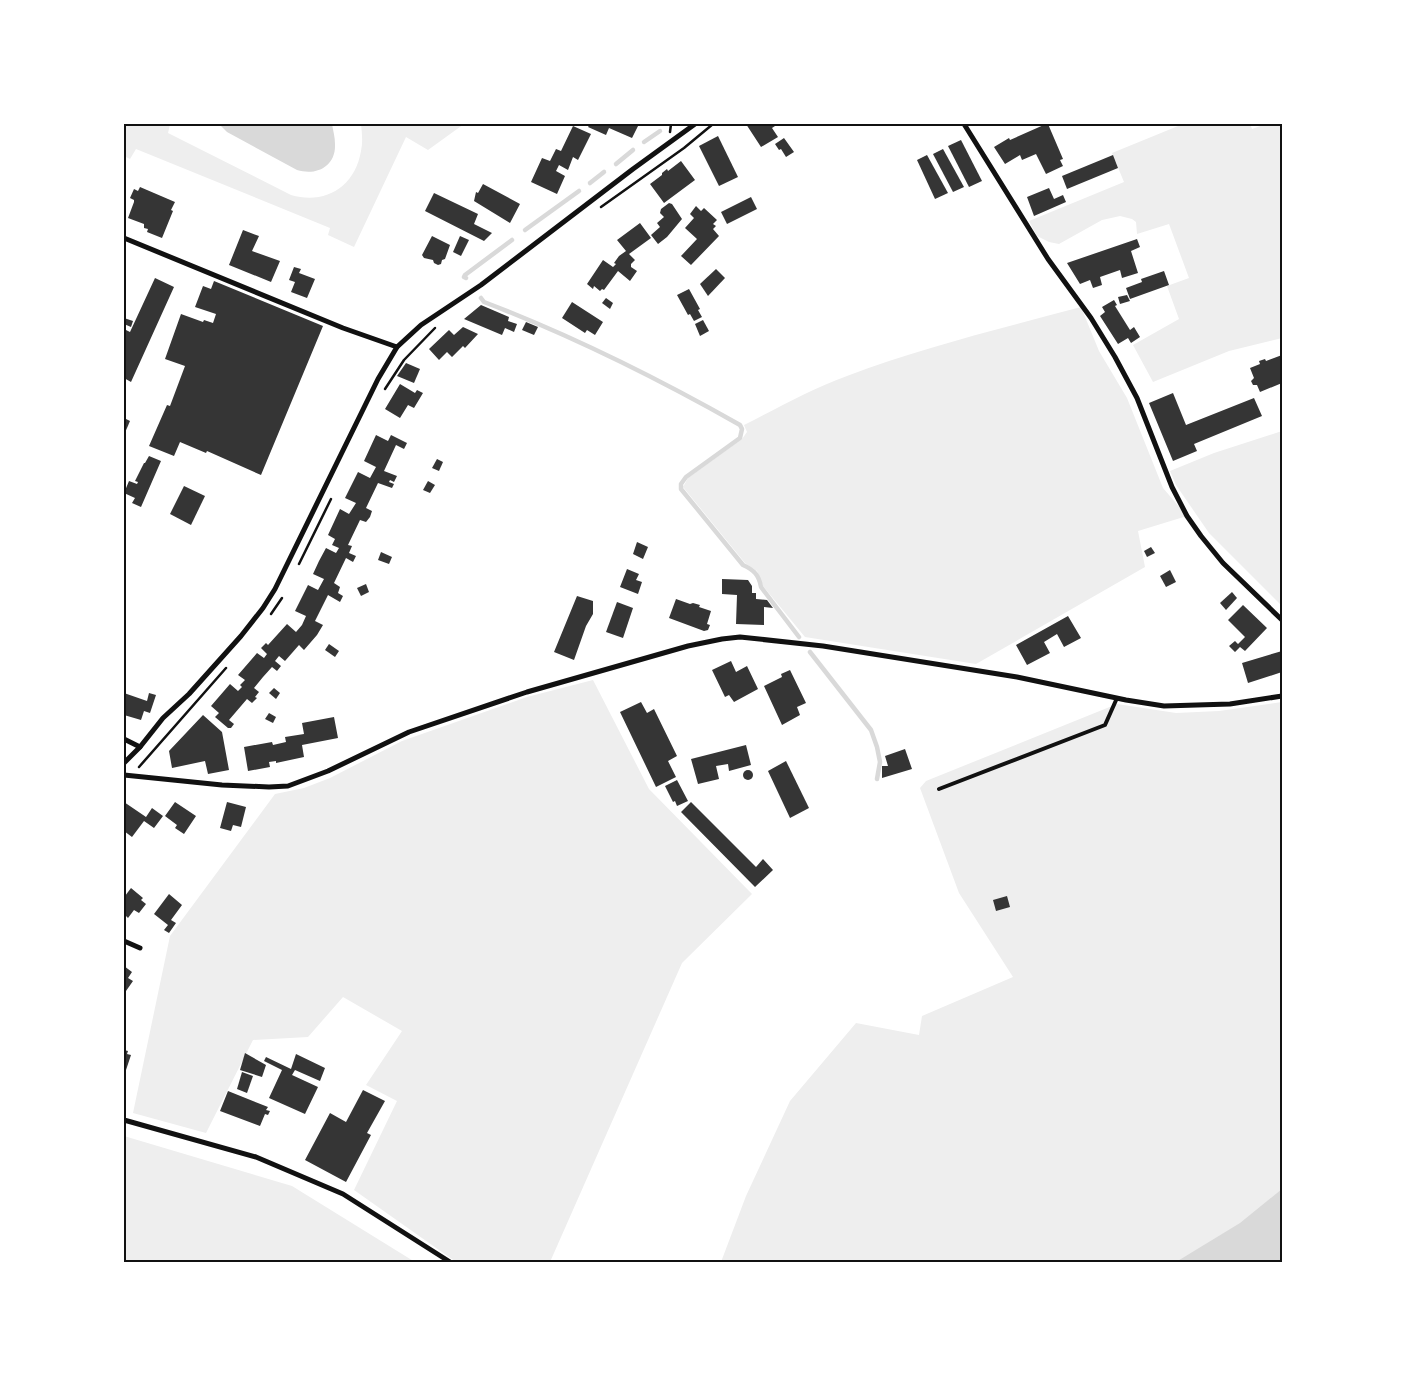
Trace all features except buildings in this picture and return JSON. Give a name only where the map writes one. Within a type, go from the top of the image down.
[{"type":"street","points":[[124,763],[140,747],[163,718],[189,694],[242,636],[263,608],[275,589],[378,379],[397,347],[421,325],[481,285],[633,168],[696,124]]},
{"type":"street","points":[[964,124],[1048,259],[1092,318],[1115,357],[1137,398],[1172,488],[1187,516],[1200,536],[1223,563],[1282,620]]},
{"type":"street","points":[[124,238],[343,328],[397,347]]},
{"type":"street","points":[[124,775],[222,785],[269,788],[288,786],[328,771],[409,732],[527,692],[688,646],[740,637],[823,646],[1017,677],[1164,706],[1230,704],[1282,696]]},
{"type":"street","points":[[124,739],[140,747]]},
{"type":"street","points":[[124,941],[140,948]]},
{"type":"street","points":[[124,1120],[256,1157],[343,1194],[450,1262]]},
{"type":"lane","points":[[939,789],[1106,725],[1117,698]]},
{"type":"path","points":[[597,210],[684,148],[713,124]]},
{"type":"path","points":[[384,389],[404,360],[436,327]]},
{"type":"path","points":[[297,569],[333,495]]},
{"type":"path","points":[[271,615],[285,592]]},
{"type":"path","points":[[148,756],[229,665]]},
{"type":"shaded area","points":[[124,124],[170,124],[168,133],[291,195],[315,197],[327,195],[336,190],[352,174],[358,164],[362,148],[361,124],[464,124],[428,150],[406,137],[354,247],[328,235],[330,228],[136,149],[130,159],[124,156]]},
{"type":"shaded area","points":[[219,124],[332,124],[335,141],[334,152],[329,163],[324,168],[312,172],[304,172],[227,132]]},
{"type":"shaded area","points":[[1183,124],[1250,124],[1252,129],[1266,124],[1282,124],[1282,338],[1229,351],[1153,382],[1133,345],[1179,319],[1167,286],[1189,278],[1169,224],[1137,234],[1136,222],[1120,216],[1102,220],[1059,244],[1049,242],[1037,236],[1029,221],[1124,182],[1112,153]]},
{"type":"shaded area","points":[[1081,307],[1099,351],[1127,398],[1163,488],[1187,516],[1138,531],[1145,567],[976,664],[805,637],[763,586],[757,571],[745,563],[683,487],[688,478],[742,439],[747,432],[744,425],[820,387],[934,347]]},
{"type":"shaded area","points":[[1282,431],[1282,606],[1209,533],[1176,485],[1170,471],[1214,453]]},
{"type":"shaded area","points":[[593,680],[649,789],[752,894],[682,963],[550,1262],[456,1262],[354,1190],[397,1101],[366,1085],[402,1031],[343,997],[308,1037],[253,1040],[206,1133],[133,1113],[170,936],[275,794],[304,788],[330,778],[402,741],[527,697]]},
{"type":"shaded area","points":[[1282,702],[1282,1262],[721,1262],[746,1196],[790,1101],[856,1023],[919,1035],[922,1016],[1013,977],[959,893],[920,788],[926,781],[1117,704],[1176,713],[1219,711]]},
{"type":"shaded area","points":[[124,1136],[292,1186],[415,1262],[124,1262]]},
{"type":"shaded area","points":[[1282,1189],[1282,1262],[1176,1262],[1240,1223]]},
{"type":"waterway","points":[[644,142],[660,131]]},
{"type":"waterway","points":[[616,164],[633,150]]},
{"type":"waterway","points":[[590,183],[604,172]]},
{"type":"waterway","points":[[525,230],[579,191]]},
{"type":"waterway","points":[[466,278],[464,277],[465,275],[512,240]]},
{"type":"waterway","points":[[481,298],[484,302],[550,329],[614,359],[740,425],[742,429],[740,438],[686,477],[681,484],[681,489],[743,565],[755,573],[761,587],[799,637]]},
{"type":"waterway","points":[[810,652],[871,730],[880,762],[877,779]]}]
